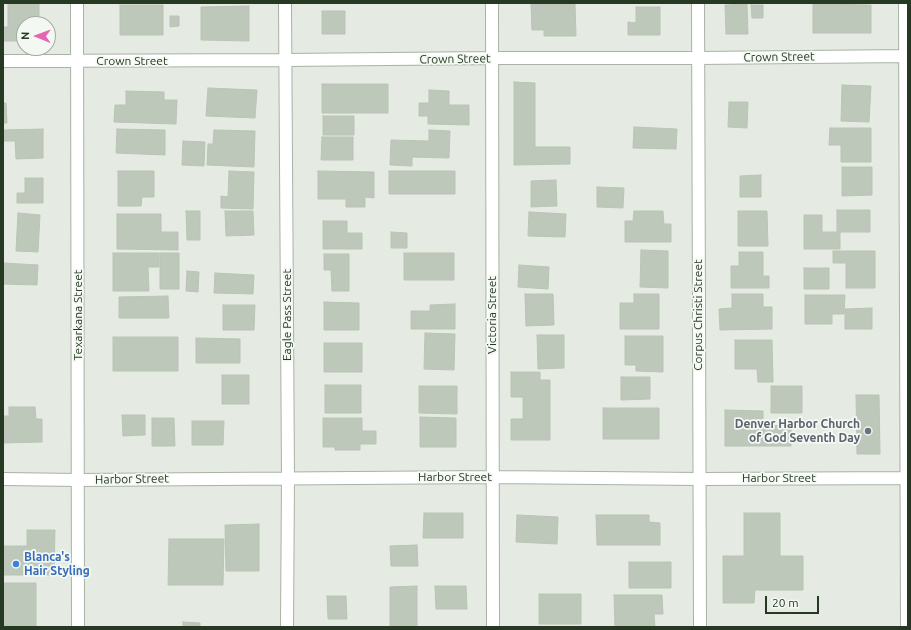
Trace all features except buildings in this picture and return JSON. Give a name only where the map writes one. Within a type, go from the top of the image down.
[{"type":"street","name":"Texarkana Street","points":[[77,3],[78,627]]},
{"type":"street","name":"Eagle Pass Street","points":[[285,3],[288,478],[287,627]]},
{"type":"street","name":"Victoria Street","points":[[492,3],[493,627]]},
{"type":"street","name":"Corpus Christi Street","points":[[698,3],[700,627]]},
{"type":"street","points":[[905,3],[907,627]]},
{"type":"street","name":"Crown Street","points":[[3,61],[77,62],[906,56]]},
{"type":"street","name":"Harbor Street","points":[[3,479],[78,480],[493,477],[699,479],[907,478]]},
{"type":"place","name":"Denver Harbor Church of God Seventh Day","points":[[868,431]]},
{"type":"place","name":"Blanca's Hair Styling","points":[[16,564]]}]
